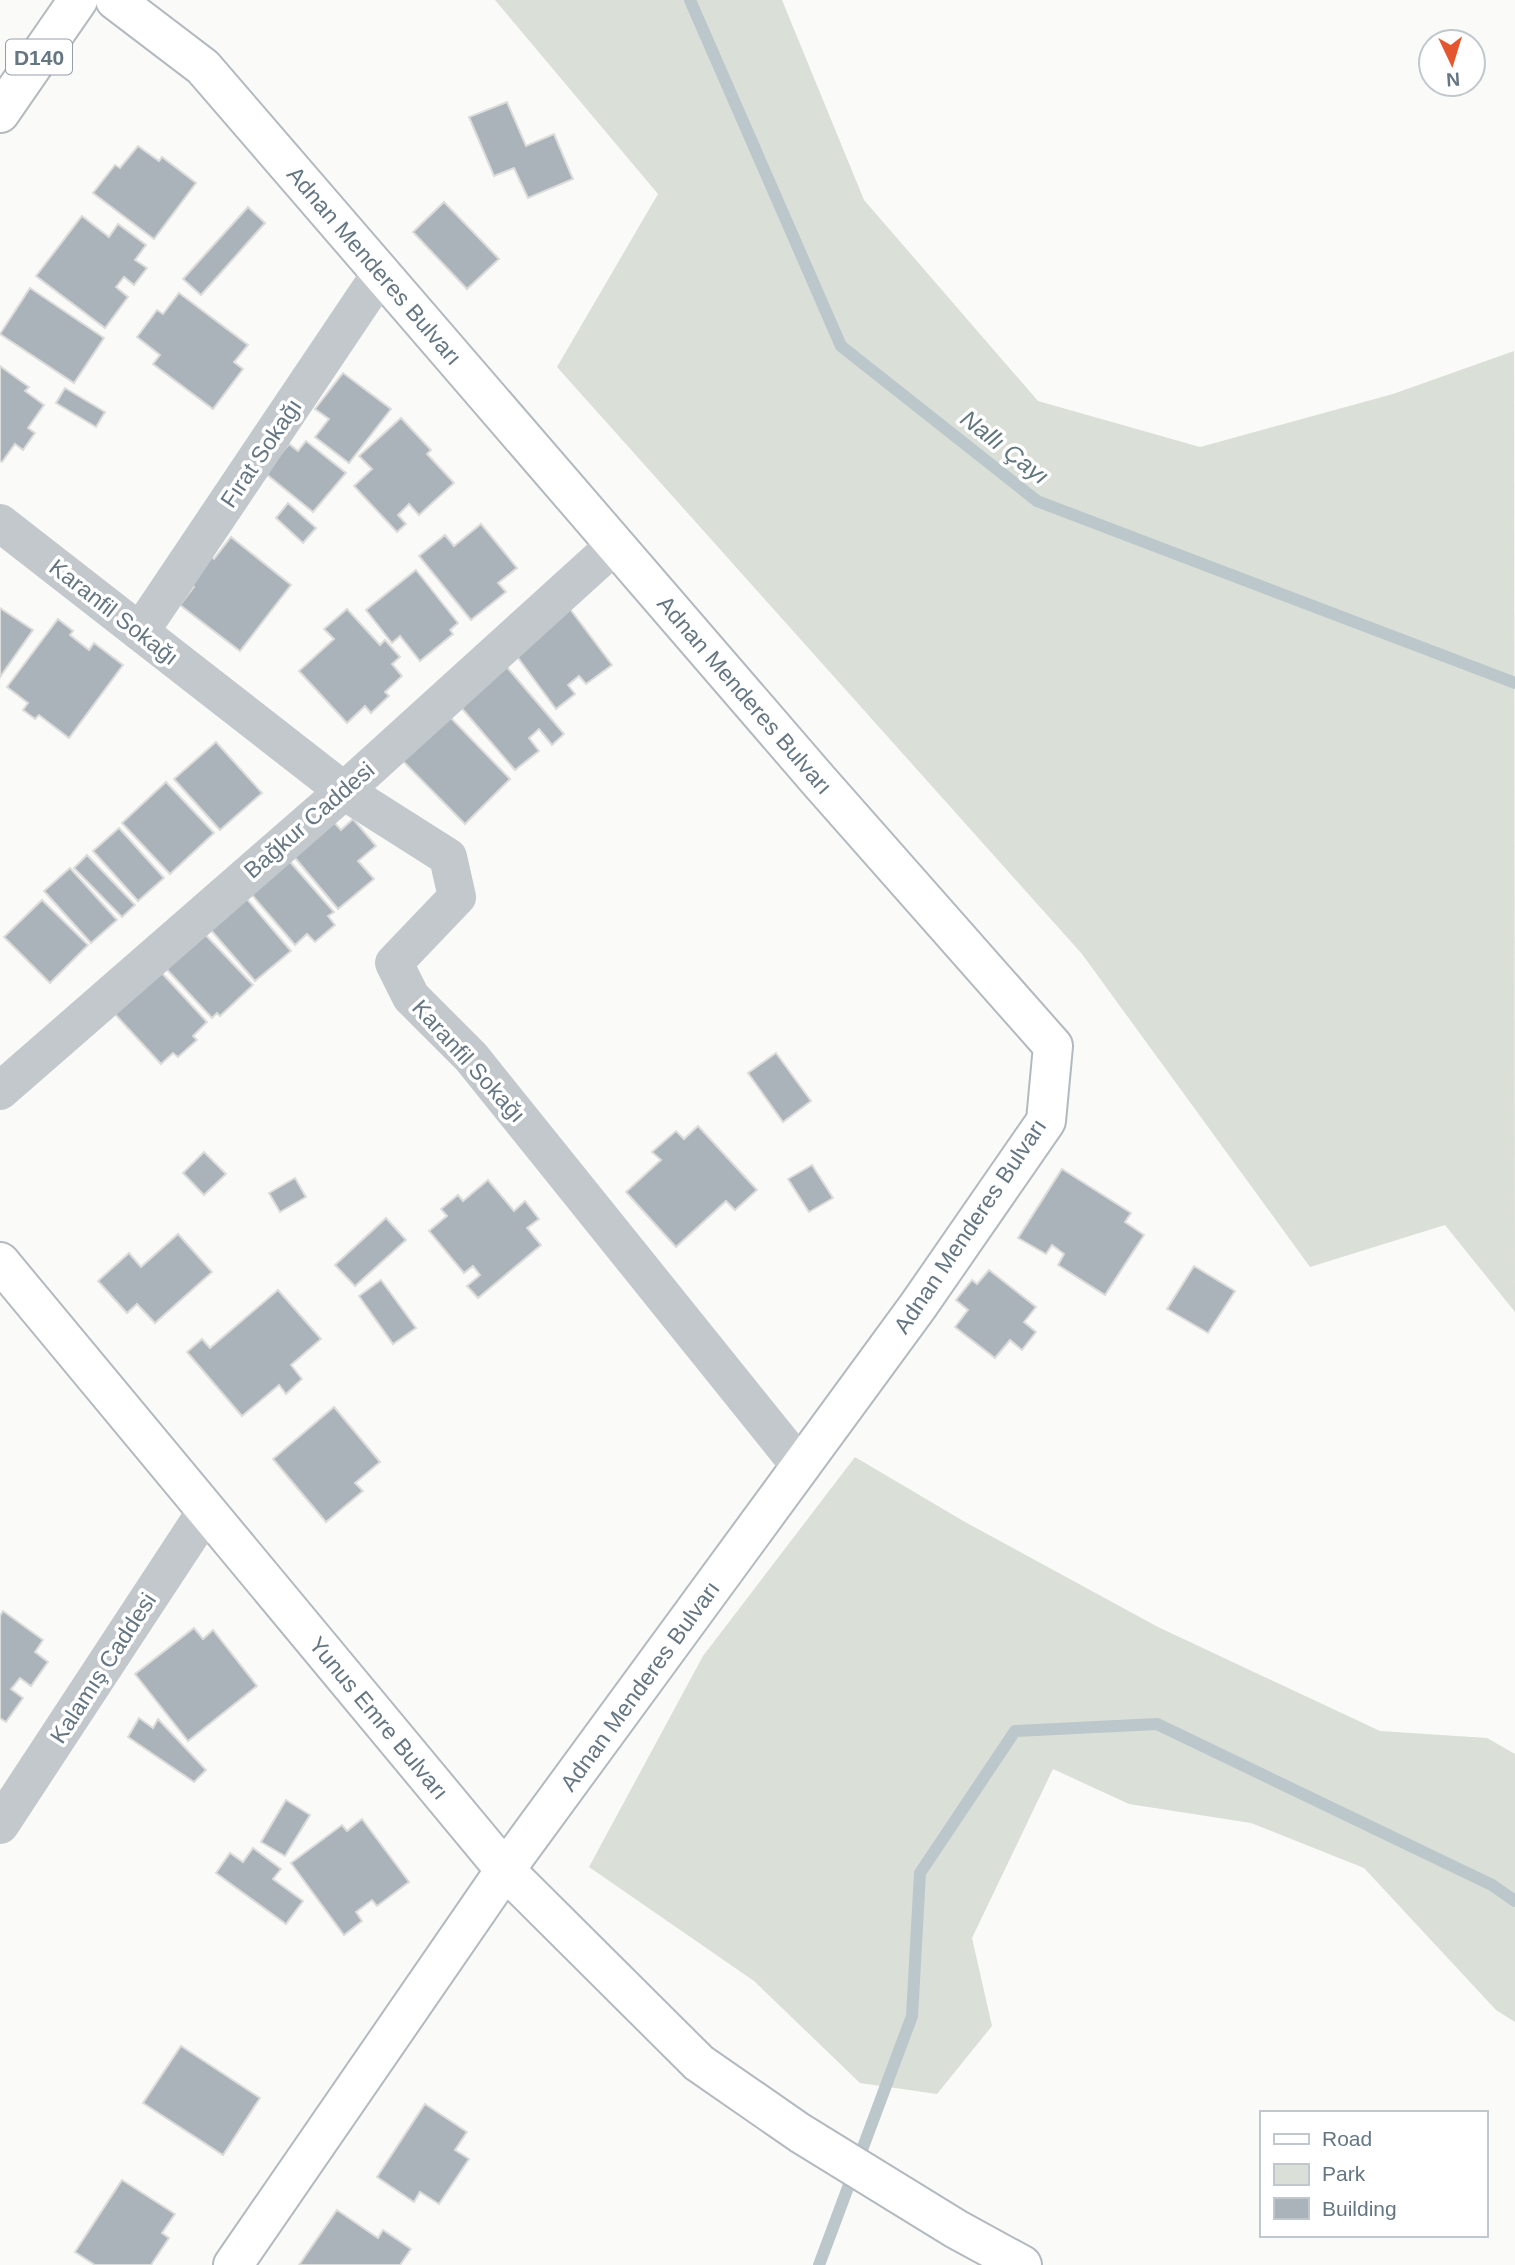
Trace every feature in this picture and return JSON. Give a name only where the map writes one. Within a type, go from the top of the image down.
[{"type":"street","name":"D140","points":[[0,113],[78,0]]},
{"type":"street","name":"Adnan Menderes Bulvarı","points":[[115,0],[203,67],[819,781],[1053,1046],[1046,1121],[918,1306],[505,1870],[233,2265]]},
{"type":"street","name":"Fırat Sokağı","points":[[140,632],[381,273]]},
{"type":"street","name":"Karanfil Sokağı","points":[[0,523],[344,791],[448,856],[457,897],[394,963],[411,997],[471,1057],[800,1466]]},
{"type":"street","name":"Bağkur Caddesi","points":[[0,1091],[344,791],[615,545]]},
{"type":"street","name":"Yunus Emre Bulvarı","points":[[0,1262],[505,1870],[699,2063],[800,2133],[956,2229],[1022,2265]]},
{"type":"street","name":"Kalamış Caddesi","points":[[0,1825],[206,1511]]},
{"type":"green space","points":[[495,0],[782,0],[864,200],[1038,401],[1200,447],[1393,394],[1514,351],[1515,1312],[1445,1225],[1310,1267],[1082,954],[557,367],[658,194]]},
{"type":"green space","points":[[855,1457],[965,1522],[1158,1627],[1380,1731],[1487,1738],[1515,1754],[1515,2022],[1496,2010],[1364,1868],[1251,1823],[1129,1804],[1053,1769],[972,1938],[992,2026],[937,2094],[860,2083],[754,1981],[589,1867],[703,1656]]},
{"type":"building","points":[[507,102],[526,146],[554,134],[573,179],[528,198],[514,168],[494,176],[469,117]]},
{"type":"building","points":[[138,146],[159,161],[162,157],[196,183],[154,239],[93,193],[115,165],[120,168]]},
{"type":"building","points":[[444,202],[499,259],[467,289],[413,232]]},
{"type":"building","points":[[248,207],[265,223],[201,295],[183,279]]},
{"type":"building","points":[[82,216],[109,237],[118,224],[146,245],[135,260],[147,268],[134,285],[124,277],[116,287],[128,297],[105,328],[36,276]]},
{"type":"building","points":[[30,288],[104,338],[74,383],[0,334]]},
{"type":"building","points":[[179,293],[248,345],[234,362],[243,369],[213,409],[153,364],[160,355],[137,337],[157,310],[163,314]]},
{"type":"building","points":[[0,366],[29,387],[25,391],[44,405],[28,428],[35,433],[23,450],[15,444],[2,462],[0,461]]},
{"type":"building","points":[[343,373],[391,409],[349,463],[315,437],[329,419],[315,409]]},
{"type":"building","points":[[65,388],[105,412],[96,427],[56,403]]},
{"type":"building","points":[[401,418],[431,450],[427,454],[454,483],[419,515],[409,504],[398,515],[406,524],[397,532],[354,486],[372,469],[359,456]]},
{"type":"building","points":[[306,441],[346,473],[313,512],[265,473],[289,444],[298,451]]},
{"type":"building","points":[[288,503],[316,528],[303,543],[276,518]]},
{"type":"building","points":[[481,524],[517,568],[498,583],[506,592],[471,620],[419,556],[445,535],[454,546]]},
{"type":"building","points":[[231,537],[291,585],[240,651],[180,605],[194,587],[186,580],[206,554],[214,559]]},
{"type":"building","points":[[416,570],[458,623],[450,630],[453,634],[420,661],[400,636],[392,643],[366,610]]},
{"type":"building","points":[[0,608],[33,630],[0,677]]},
{"type":"building","points":[[347,609],[380,645],[385,640],[400,657],[392,664],[402,676],[385,692],[389,696],[371,713],[365,706],[347,723],[299,671],[334,639],[324,629]]},
{"type":"building","points":[[570,609],[612,665],[586,684],[579,676],[568,685],[575,694],[556,709],[513,651]]},
{"type":"building","points":[[58,619],[73,631],[70,635],[89,650],[94,643],[123,665],[69,738],[39,715],[35,719],[23,710],[28,703],[7,687]]},
{"type":"building","points":[[506,666],[564,734],[552,745],[539,729],[529,738],[539,751],[515,770],[459,705]]},
{"type":"building","points":[[447,714],[510,779],[465,824],[401,759]]},
{"type":"building","points":[[216,742],[262,793],[220,830],[174,779]]},
{"type":"building","points":[[166,782],[214,833],[170,874],[122,823]]},
{"type":"building","points":[[331,819],[341,830],[353,819],[376,846],[358,861],[374,879],[338,909],[291,853]]},
{"type":"building","points":[[119,828],[164,878],[138,901],[93,851]]},
{"type":"building","points":[[87,855],[135,905],[122,917],[74,868]]},
{"type":"building","points":[[285,856],[334,912],[328,916],[335,925],[315,942],[307,934],[295,945],[247,889]]},
{"type":"building","points":[[70,868],[117,920],[91,943],[44,891]]},
{"type":"building","points":[[240,891],[291,951],[255,981],[204,922]]},
{"type":"building","points":[[42,900],[88,945],[50,983],[4,937]]},
{"type":"building","points":[[198,927],[253,985],[220,1016],[217,1013],[212,1018],[160,962]]},
{"type":"building","points":[[160,971],[207,1022],[193,1036],[197,1040],[178,1057],[173,1053],[161,1064],[114,1013]]},
{"type":"building","points":[[776,1053],[811,1101],[783,1122],[748,1073]]},
{"type":"building","points":[[698,1126],[757,1190],[735,1210],[726,1201],[676,1247],[626,1192],[661,1160],[652,1152],[676,1131],[684,1139]]},
{"type":"building","points":[[204,1152],[226,1174],[204,1195],[183,1173]]},
{"type":"building","points":[[812,1165],[833,1198],[809,1212],[788,1179]]},
{"type":"building","points":[[1062,1169],[1131,1213],[1125,1222],[1144,1235],[1105,1295],[1058,1265],[1064,1254],[1052,1245],[1046,1254],[1018,1238]]},
{"type":"building","points":[[295,1178],[306,1197],[280,1212],[269,1193]]},
{"type":"building","points":[[488,1180],[514,1211],[525,1201],[539,1219],[527,1228],[541,1245],[478,1298],[467,1286],[480,1275],[473,1266],[464,1273],[429,1231],[447,1216],[441,1209],[458,1195],[463,1201]]},
{"type":"building","points":[[386,1218],[406,1240],[355,1286],[335,1265]]},
{"type":"building","points":[[178,1234],[212,1272],[155,1323],[137,1304],[127,1313],[98,1281],[129,1253],[141,1267]]},
{"type":"building","points":[[1194,1266],[1235,1291],[1208,1333],[1167,1309]]},
{"type":"building","points":[[989,1270],[1036,1307],[1024,1322],[1036,1332],[1022,1350],[1010,1340],[995,1358],[955,1327],[968,1310],[956,1300],[972,1280],[977,1284]]},
{"type":"building","points":[[381,1280],[416,1328],[393,1344],[359,1296]]},
{"type":"building","points":[[278,1290],[321,1339],[291,1365],[302,1379],[286,1394],[279,1385],[242,1416],[187,1352],[202,1339],[210,1348]]},
{"type":"building","points":[[334,1407],[380,1462],[355,1483],[363,1491],[326,1522],[273,1459]]},
{"type":"building","points":[[3,1611],[43,1640],[35,1652],[48,1662],[31,1686],[20,1678],[11,1689],[23,1698],[6,1722],[0,1718],[0,1616]]},
{"type":"building","points":[[194,1628],[203,1639],[213,1630],[257,1686],[188,1741],[135,1674]]},
{"type":"building","points":[[139,1718],[153,1728],[158,1719],[206,1770],[194,1782],[128,1737]]},
{"type":"building","points":[[286,1800],[310,1815],[285,1856],[261,1842]]},
{"type":"building","points":[[362,1819],[409,1882],[377,1906],[372,1900],[356,1912],[362,1921],[344,1935],[291,1863],[342,1825],[347,1831]]},
{"type":"building","points":[[253,1848],[281,1869],[273,1879],[303,1901],[286,1924],[216,1873],[230,1853],[243,1862]]},
{"type":"building","points":[[181,2046],[260,2098],[223,2155],[143,2103]]},
{"type":"building","points":[[425,2104],[467,2132],[455,2150],[469,2159],[439,2204],[420,2192],[414,2202],[377,2177]]},
{"type":"building","points":[[122,2180],[175,2214],[162,2233],[169,2238],[151,2265],[95,2265],[75,2252]]},
{"type":"building","points":[[337,2210],[378,2238],[383,2230],[411,2249],[400,2265],[299,2265]]},
{"type":"waterway","name":"Nallı Çayı","points":[[690,0],[841,346],[1037,501],[1515,683]]},
{"type":"waterway","points":[[819,2265],[912,2016],[920,1873],[1015,1731],[1157,1724],[1492,1885],[1515,1901]]}]
